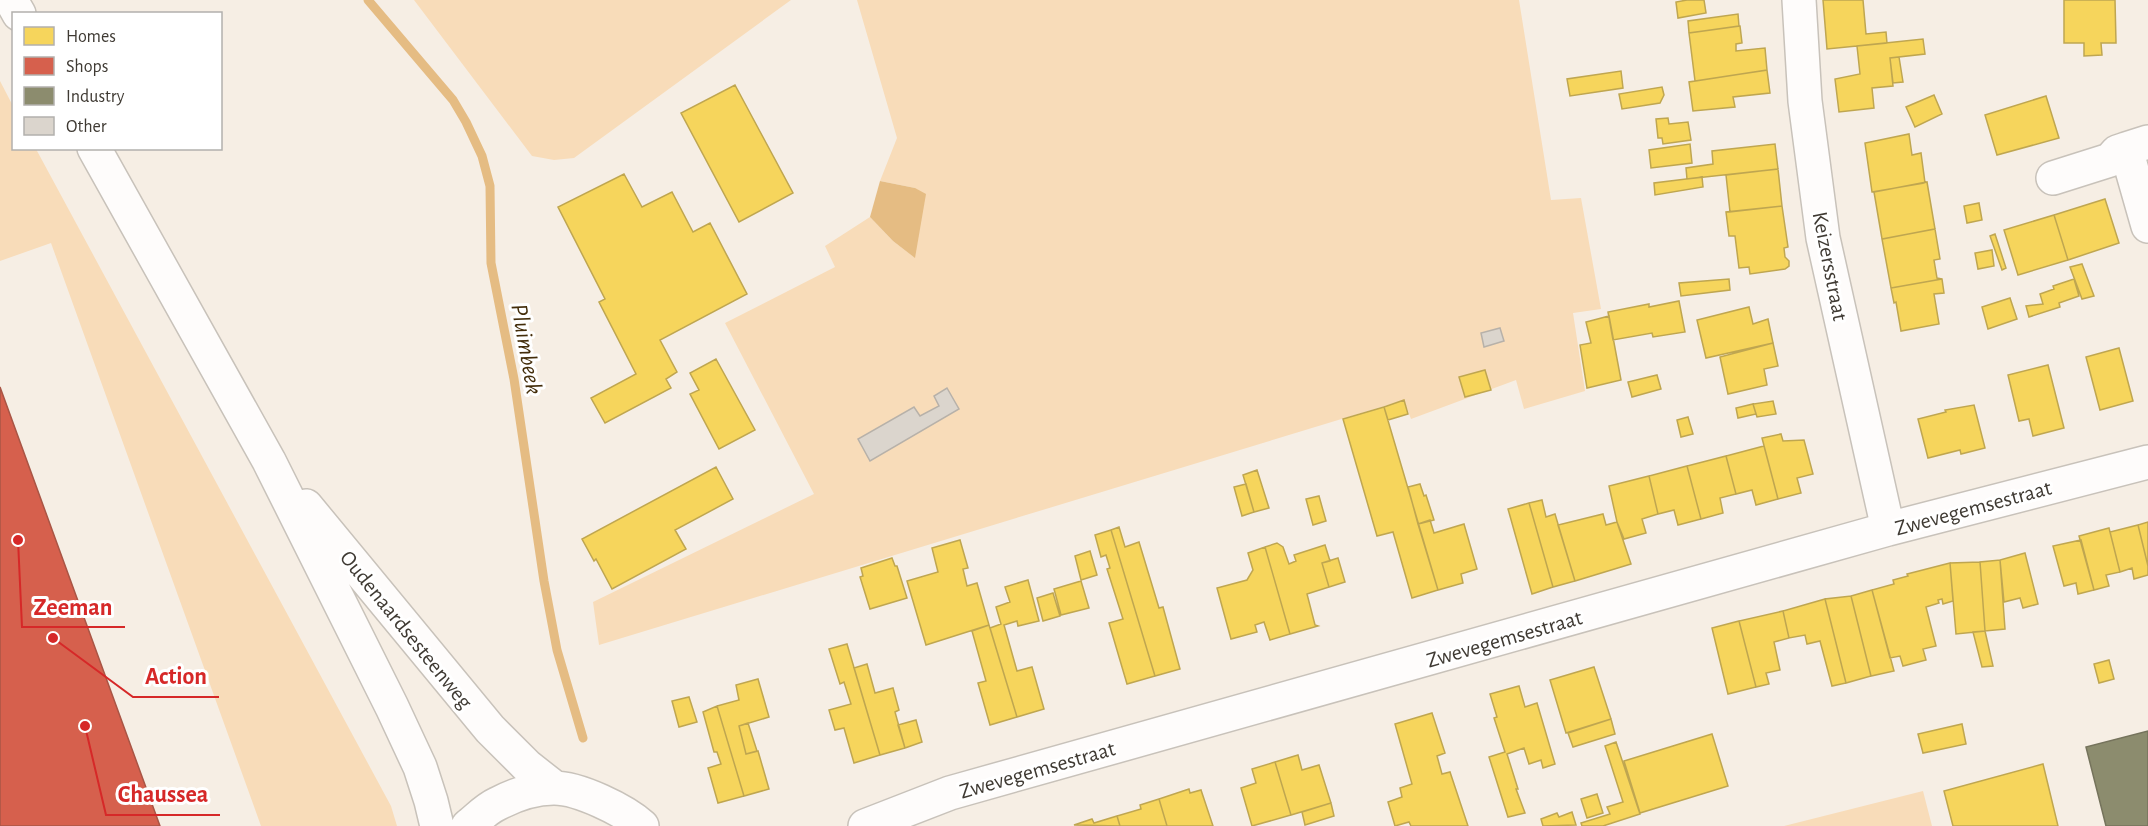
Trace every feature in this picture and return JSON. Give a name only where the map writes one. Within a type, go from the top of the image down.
[{"type":"street","name":"Keizersstraat","points":[[1799,0],[1805,101],[1823,238],[1888,529]]},
{"type":"street","points":[[2053,178],[2110,160],[2117,152],[2137,145],[2148,226]]},
{"type":"street","name":"Oudenaardsesteenweg","points":[[95,150],[268,461],[420,767],[437,826]]},
{"type":"street","name":"Oudenaardsesteenweg","points":[[268,461],[490,729],[527,766],[555,788]]},
{"type":"street","name":"Zwevegemsestraat","points":[[865,826],[950,793],[1888,529],[2148,462]]},
{"type":"street","points":[[468,826],[495,804],[520,793],[555,788],[606,803],[642,826]]},
{"type":"shaded area","points":[[414,0],[791,0],[574,158],[554,160],[532,156]]},
{"type":"shaded area","points":[[857,0],[1519,0],[1551,200],[1581,198],[1601,309],[1573,313],[1585,391],[1524,409],[1516,380],[1411,419],[1404,400],[599,645],[593,602],[814,494],[725,323],[835,267],[825,246],[870,217],[893,241],[914,257],[915,188],[880,181],[897,138]]},
{"type":"shaded area","points":[[0,81],[12,104],[12,150],[37,150],[391,806],[397,826],[261,826],[51,243],[0,261]]},
{"type":"shaded area","points":[[880,181],[915,188],[926,194],[915,258],[893,241],[870,217]]},
{"type":"shaded area","points":[[1923,791],[1932,826],[1784,826]]},
{"type":"building: Homes","points":[[1704,0],[1706,13],[1678,18],[1676,2]]},
{"type":"building: Homes","points":[[1823,0],[1863,0],[1866,34],[1886,32],[1887,43],[1827,49]]},
{"type":"building: Homes","points":[[2064,0],[2115,0],[2116,43],[2101,43],[2102,55],[2084,56],[2084,43],[2064,43]]},
{"type":"building: Homes","points":[[1738,14],[1739,26],[1689,33],[1688,21]]},
{"type":"building: Homes","points":[[1740,26],[1742,43],[1736,44],[1736,51],[1765,48],[1767,70],[1695,81],[1689,33]]},
{"type":"building: Homes","points":[[1923,39],[1925,54],[1890,58],[1893,86],[1872,88],[1874,108],[1839,112],[1835,79],[1860,74],[1857,46]]},
{"type":"building: Homes","points":[[1899,57],[1903,82],[1893,83],[1890,58]]},
{"type":"building: Homes","points":[[1767,70],[1770,93],[1733,97],[1735,107],[1693,111],[1689,82]]},
{"type":"building: Homes","points":[[1621,71],[1623,88],[1570,96],[1567,79]]},
{"type":"building: Homes","points":[[735,85],[793,193],[739,222],[681,113]]},
{"type":"building: Homes","points":[[1662,87],[1664,95],[1660,103],[1622,109],[1619,94]]},
{"type":"building: Homes","points":[[1934,95],[1942,114],[1915,127],[1906,107]]},
{"type":"building: Homes","points":[[2046,96],[2059,138],[1997,155],[1985,115]]},
{"type":"building: Homes","points":[[1668,118],[1669,124],[1688,122],[1691,140],[1663,144],[1662,138],[1658,138],[1656,119]]},
{"type":"building: Homes","points":[[1909,134],[1912,155],[1921,153],[1925,183],[1872,192],[1865,143]]},
{"type":"building: Homes","points":[[1690,144],[1692,163],[1651,168],[1649,150]]},
{"type":"building: Homes","points":[[1775,144],[1778,169],[1687,179],[1686,168],[1713,164],[1712,151]]},
{"type":"building: Homes","points":[[1778,169],[1782,206],[1730,212],[1726,175]]},
{"type":"building: Homes","points":[[624,174],[642,207],[672,192],[693,232],[710,223],[747,294],[660,340],[677,372],[666,379],[671,388],[605,423],[591,398],[636,374],[599,302],[605,299],[558,207]]},
{"type":"building: Homes","points":[[1702,177],[1703,187],[1655,195],[1654,183]]},
{"type":"building: Homes","points":[[1927,182],[1935,229],[1882,239],[1874,192]]},
{"type":"building: Homes","points":[[2105,199],[2119,243],[2068,260],[2054,215]]},
{"type":"building: Homes","points":[[1979,203],[1982,220],[1967,223],[1964,206]]},
{"type":"building: Homes","points":[[1782,206],[1788,247],[1784,248],[1785,257],[1789,261],[1789,266],[1785,269],[1750,274],[1749,267],[1739,268],[1735,236],[1729,236],[1726,212]]},
{"type":"building: Homes","points":[[2054,215],[2068,260],[2018,275],[2004,230]]},
{"type":"building: Homes","points":[[1935,229],[1940,259],[1934,260],[1937,278],[1942,279],[1891,288],[1882,239]]},
{"type":"building: Homes","points":[[1995,234],[2006,268],[2002,270],[1990,236]]},
{"type":"building: Homes","points":[[1992,250],[1994,266],[1978,269],[1975,253]]},
{"type":"building: Homes","points":[[2082,264],[2094,296],[2082,299],[2070,267]]},
{"type":"building: Homes","points":[[1729,279],[1730,290],[1681,296],[1679,283]]},
{"type":"building: Homes","points":[[1942,279],[1944,293],[1934,294],[1939,324],[1901,331],[1891,288]]},
{"type":"building: Homes","points":[[2074,279],[2079,296],[2059,303],[2060,307],[2029,317],[2026,306],[2043,304],[2040,294],[2054,289],[2053,286]]},
{"type":"building: Homes","points":[[2010,298],[2017,319],[1988,329],[1982,307]]},
{"type":"building: Homes","points":[[1679,301],[1685,332],[1653,337],[1652,333],[1613,340],[1608,312]]},
{"type":"building: Homes","points":[[1749,307],[1753,324],[1768,319],[1773,343],[1706,358],[1697,320]]},
{"type":"building: Homes","points":[[1609,316],[1621,380],[1587,388],[1580,345],[1591,343],[1586,322]]},
{"type":"building: Homes","points":[[1773,343],[1778,366],[1764,369],[1767,385],[1728,394],[1720,357]]},
{"type":"building: Homes","points":[[2119,348],[2133,401],[2100,410],[2086,357]]},
{"type":"building: Homes","points":[[716,359],[755,430],[719,449],[690,394],[699,390],[690,373]]},
{"type":"building: Homes","points":[[2048,365],[2064,428],[2033,436],[2029,419],[2019,421],[2008,375]]},
{"type":"building: Homes","points":[[1485,370],[1491,390],[1465,397],[1459,377]]},
{"type":"building: Homes","points":[[1657,375],[1661,389],[1632,397],[1628,382]]},
{"type":"building: Homes","points":[[1404,400],[1408,414],[1388,420],[1384,407]]},
{"type":"building: Homes","points":[[1773,401],[1776,414],[1757,417],[1753,404]]},
{"type":"building: Homes","points":[[1753,404],[1756,414],[1738,418],[1736,408]]},
{"type":"building: Homes","points":[[1974,405],[1985,448],[1961,454],[1960,450],[1928,458],[1918,419],[1946,412],[1945,410]]},
{"type":"building: Homes","points":[[1384,407],[1438,590],[1412,598],[1393,532],[1377,536],[1343,419]]},
{"type":"building: Homes","points":[[1688,417],[1693,434],[1681,437],[1677,420]]},
{"type":"building: Homes","points":[[1781,434],[1783,441],[1804,440],[1813,474],[1797,478],[1801,493],[1778,499],[1762,438]]},
{"type":"building: Homes","points":[[1764,446],[1778,499],[1756,505],[1752,490],[1736,494],[1726,456]]},
{"type":"building: Homes","points":[[1726,456],[1736,494],[1720,498],[1723,513],[1701,519],[1687,466]]},
{"type":"building: Homes","points":[[1687,466],[1701,519],[1678,525],[1674,510],[1658,514],[1649,476]]},
{"type":"building: Homes","points":[[716,467],[733,499],[675,530],[686,549],[612,589],[582,539]]},
{"type":"building: Homes","points":[[1257,470],[1269,508],[1254,512],[1243,475]]},
{"type":"building: Homes","points":[[1649,476],[1658,514],[1642,519],[1646,533],[1624,539],[1617,522],[1609,486]]},
{"type":"building: Homes","points":[[1246,484],[1254,512],[1242,516],[1234,487]]},
{"type":"building: Homes","points":[[1420,484],[1434,520],[1418,524],[1408,487]]},
{"type":"building: Homes","points":[[1319,496],[1326,521],[1313,525],[1306,499]]},
{"type":"building: Homes","points":[[1542,500],[1546,517],[1555,514],[1575,581],[1553,587],[1529,503]]},
{"type":"building: Homes","points":[[1529,503],[1553,587],[1532,594],[1508,509]]},
{"type":"building: Homes","points":[[1603,514],[1606,525],[1617,522],[1631,564],[1575,581],[1558,525]]},
{"type":"building: Homes","points":[[1430,520],[1434,533],[1464,524],[1477,569],[1461,574],[1463,583],[1438,590],[1418,524]]},
{"type":"building: Homes","points":[[2148,522],[2148,566],[2138,525]]},
{"type":"building: Homes","points":[[2138,525],[2148,575],[2134,579],[2132,568],[2120,572],[2110,532]]},
{"type":"building: Homes","points":[[1119,527],[1125,547],[1139,542],[1159,608],[1163,607],[1180,669],[1155,676],[1111,530]]},
{"type":"building: Homes","points":[[2109,528],[2120,572],[2106,575],[2109,586],[2094,590],[2079,536]]},
{"type":"building: Homes","points":[[1111,530],[1155,676],[1127,684],[1109,623],[1123,619],[1107,569],[1110,568],[1106,555],[1101,557],[1095,535]]},
{"type":"building: Homes","points":[[960,540],[968,568],[963,569],[967,586],[977,583],[989,625],[926,645],[907,581],[938,572],[932,548]]},
{"type":"building: Homes","points":[[2081,540],[2094,590],[2078,594],[2076,583],[2064,586],[2053,546]]},
{"type":"building: Homes","points":[[1277,543],[1283,547],[1289,564],[1296,561],[1294,555],[1325,545],[1330,561],[1322,563],[1329,587],[1307,594],[1315,625],[1318,626],[1290,634],[1265,547]]},
{"type":"building: Homes","points":[[1265,547],[1290,634],[1270,640],[1264,622],[1255,625],[1257,632],[1231,639],[1217,588],[1247,580],[1253,570],[1248,553]]},
{"type":"building: Homes","points":[[1090,551],[1097,575],[1081,580],[1075,556]]},
{"type":"building: Homes","points":[[2025,553],[2038,604],[2023,608],[2020,598],[2004,602],[2000,560]]},
{"type":"building: Homes","points":[[892,558],[897,566],[907,598],[870,609],[860,577],[863,576],[861,568]]},
{"type":"building: Homes","points":[[1338,558],[1345,582],[1329,587],[1322,563]]},
{"type":"building: Homes","points":[[2000,560],[2005,629],[1985,631],[1980,562]]},
{"type":"building: Homes","points":[[1980,562],[1985,631],[1956,634],[1950,563]]},
{"type":"building: Homes","points":[[1950,563],[1953,601],[1943,604],[1942,599],[1938,600],[1939,603],[1926,607],[1936,646],[1923,649],[1926,660],[1903,666],[1900,656],[1890,658],[1872,590],[1894,584],[1893,580],[1908,576],[1907,574]]},
{"type":"building: Homes","points":[[1028,580],[1039,621],[1018,626],[1017,621],[1004,625],[1017,671],[1032,667],[1044,709],[1017,717],[990,628],[1001,624],[996,607],[1010,602],[1005,587]]},
{"type":"building: Homes","points":[[1081,581],[1089,608],[1061,615],[1054,589]]},
{"type":"building: Homes","points":[[1872,590],[1894,671],[1871,676],[1851,596]]},
{"type":"building: Homes","points":[[1053,593],[1060,616],[1043,621],[1037,598]]},
{"type":"building: Homes","points":[[1851,596],[1871,676],[1846,683],[1825,599]]},
{"type":"building: Homes","points":[[1825,599],[1846,683],[1832,686],[1820,641],[1807,644],[1805,635],[1789,638],[1783,611]]},
{"type":"building: Homes","points":[[1783,611],[1789,638],[1774,642],[1780,670],[1766,673],[1769,684],[1756,687],[1739,621]]},
{"type":"building: Homes","points":[[1739,621],[1756,687],[1728,694],[1712,628]]},
{"type":"building: Homes","points":[[989,625],[1017,717],[990,725],[978,683],[986,681],[972,631]]},
{"type":"building: Homes","points":[[1985,631],[1993,666],[1982,667],[1973,632]]},
{"type":"building: Homes","points":[[847,644],[880,755],[854,763],[844,728],[835,730],[829,710],[851,704],[844,682],[840,684],[829,649]]},
{"type":"building: Homes","points":[[2109,660],[2114,679],[2099,683],[2094,664]]},
{"type":"building: Homes","points":[[867,664],[875,693],[893,688],[899,710],[895,712],[905,748],[880,755],[854,668]]},
{"type":"building: Homes","points":[[1594,667],[1611,719],[1566,733],[1550,680]]},
{"type":"building: Homes","points":[[758,679],[769,717],[739,726],[746,754],[758,751],[769,789],[744,796],[717,706],[739,700],[736,685]]},
{"type":"building: Homes","points":[[1519,686],[1525,707],[1537,703],[1555,764],[1543,768],[1541,760],[1529,764],[1524,748],[1507,754],[1525,813],[1508,817],[1489,757],[1505,752],[1494,718],[1497,717],[1490,694]]},
{"type":"building: Homes","points":[[689,697],[697,722],[679,727],[672,701]]},
{"type":"building: Homes","points":[[717,706],[744,796],[718,803],[708,768],[721,764],[717,752],[714,752],[703,712]]},
{"type":"building: Homes","points":[[1432,713],[1445,753],[1437,756],[1442,774],[1450,772],[1468,826],[1411,826],[1409,822],[1395,826],[1388,802],[1402,797],[1400,788],[1412,784],[1395,724]]},
{"type":"building: Homes","points":[[1611,719],[1615,734],[1573,747],[1568,733]]},
{"type":"building: Homes","points":[[916,720],[922,742],[905,748],[898,725]]},
{"type":"building: Homes","points":[[748,723],[757,751],[746,754],[739,726]]},
{"type":"building: Homes","points":[[1962,724],[1966,744],[1923,753],[1918,734]]},
{"type":"building: Homes","points":[[1712,734],[1728,786],[1640,813],[1624,761]]},
{"type":"building: Homes","points":[[1616,742],[1640,814],[1603,826],[1582,826],[1581,823],[1610,814],[1607,807],[1623,802],[1605,746]]},
{"type":"building: Homes","points":[[1298,755],[1302,770],[1319,765],[1331,803],[1291,815],[1275,762]]},
{"type":"building: Homes","points":[[1275,762],[1291,815],[1252,826],[1241,788],[1256,783],[1252,769]]},
{"type":"building: Homes","points":[[2043,764],[2058,826],[1953,826],[1944,791]]},
{"type":"building: Homes","points":[[1189,789],[1190,793],[1201,790],[1213,826],[1167,826],[1159,799]]},
{"type":"building: Homes","points":[[1597,794],[1603,813],[1587,818],[1581,799]]},
{"type":"building: Homes","points":[[1159,799],[1167,826],[1120,826],[1117,816],[1141,809],[1140,805]]},
{"type":"building: Homes","points":[[1331,803],[1334,816],[1305,825],[1302,812]]},
{"type":"building: Homes","points":[[1572,812],[1576,825],[1543,826],[1541,819],[1557,813],[1559,817]]},
{"type":"building: Homes","points":[[1117,816],[1120,826],[1074,825],[1092,819],[1094,823]]},
{"type":"building: Shops","points":[[0,387],[160,826],[0,826]]},
{"type":"building: Industry","points":[[2148,731],[2148,826],[2106,826],[2086,747]]},
{"type":"building: Other","points":[[1500,328],[1504,341],[1484,347],[1481,333]]},
{"type":"building: Other","points":[[947,388],[959,409],[870,461],[858,439],[914,407],[920,416],[939,406],[934,396]]},
{"type":"waterway","name":"Pluimbeek","points":[[368,0],[453,100],[482,156],[490,186],[491,263],[514,379],[544,581],[557,650],[583,738]]},
{"type":"place","name":"Zeeman","points":[[18,540]]},
{"type":"place","name":"Action","points":[[53,638]]},
{"type":"place","name":"Chaussea","points":[[85,726]]}]
